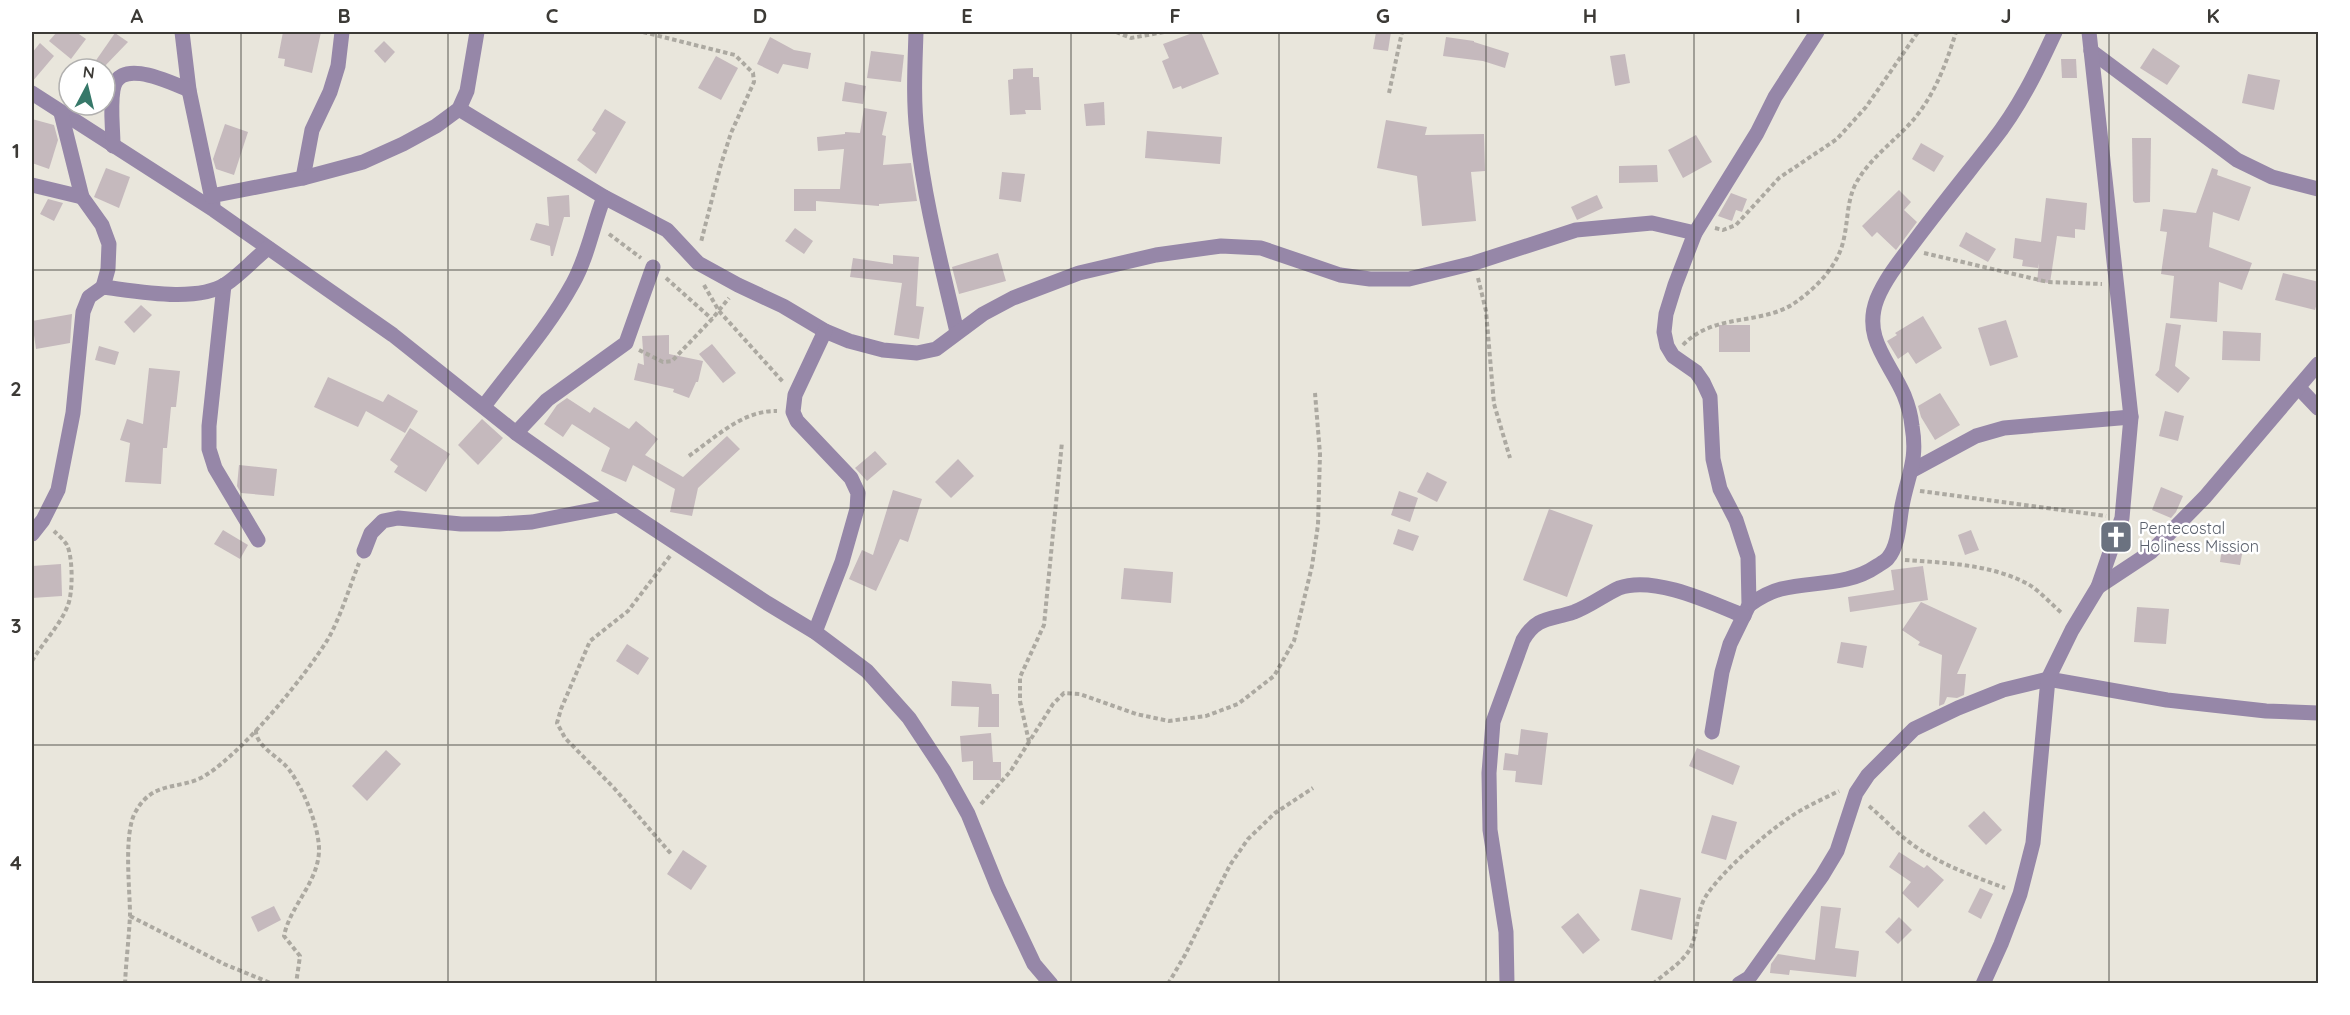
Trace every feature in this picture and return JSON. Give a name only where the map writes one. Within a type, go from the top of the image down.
[{"type":"street","points":[[183,32],[189,90],[213,203]]},
{"type":"street","points":[[303,178],[312,130],[330,92],[338,66],[342,32]]},
{"type":"street","points":[[213,203],[373,158],[403,144],[459,110],[466,91],[477,32]]},
{"type":"street","points":[[916,32],[914,95],[916,133],[957,332]]},
{"type":"street","points":[[1747,611],[1748,557],[1736,520],[1720,489],[1713,459],[1710,397],[1696,372],[1673,356],[1667,346],[1664,332],[1666,314],[1697,230],[1757,133],[1775,97],[1817,32]]},
{"type":"street","points":[[1712,732],[1722,672],[1730,644],[1747,611],[1764,595],[1780,589],[1847,580],[1867,573],[1888,558],[1895,544],[1905,489],[1912,470],[1914,441],[1904,395],[1881,355],[1873,333],[1873,315],[1877,299],[1887,280],[1909,249],[1994,140],[2025,93],[2055,32]]},
{"type":"street","points":[[1983,984],[2020,894],[2033,843],[2048,679],[2075,624],[2098,587],[2122,518],[2131,417],[2089,32]]},
{"type":"street","points":[[2091,51],[2237,160],[2272,177],[2319,189]]},
{"type":"street","points":[[113,146],[112,88],[117,80],[124,75],[138,72],[189,90]]},
{"type":"street","points":[[32,93],[57,110]]},
{"type":"street","points":[[459,110],[604,197],[667,230],[698,263],[738,285],[783,306],[825,331],[849,341],[883,350],[917,354],[936,349],[983,314],[1013,298],[1079,273],[1156,255],[1221,246],[1262,248],[1340,275],[1370,279],[1409,279],[1474,263],[1576,230],[1652,223],[1697,230]]},
{"type":"street","points":[[32,534],[43,520],[58,490],[73,413],[83,312],[89,297],[103,287],[108,269],[109,244],[102,225],[82,197],[62,117]]},
{"type":"street","points":[[67,117],[213,203],[268,248],[393,334],[516,434],[618,505],[815,632],[867,671],[896,703],[944,771],[968,814],[998,888],[1034,964],[1051,984]]},
{"type":"street","points":[[32,185],[82,197]]},
{"type":"street","points":[[484,406],[551,317],[572,284],[585,259],[594,222],[604,197]]},
{"type":"street","points":[[103,287],[172,294],[204,292],[225,285],[268,248]]},
{"type":"street","points":[[516,434],[547,400],[626,343],[653,267]]},
{"type":"street","points":[[225,285],[209,426],[209,449],[215,468],[258,540]]},
{"type":"street","points":[[815,632],[842,562],[857,509],[858,493],[851,478],[797,421],[793,412],[795,395],[825,331]]},
{"type":"street","points":[[2098,587],[2151,552],[2205,496],[2319,364]]},
{"type":"street","points":[[2299,388],[2319,408]]},
{"type":"street","points":[[1912,470],[1976,436],[2004,428],[2131,417]]},
{"type":"street","points":[[364,551],[371,533],[383,521],[398,518],[461,524],[499,524],[532,522],[618,505]]},
{"type":"street","points":[[1507,984],[1506,932],[1490,830],[1489,773],[1493,722],[1523,640],[1530,627],[1548,618],[1594,603],[1620,588],[1642,585],[1690,593],[1747,611]]},
{"type":"street","points":[[1739,984],[1749,978],[1822,876],[1837,851],[1856,793],[1868,775],[1914,729],[2003,690],[2048,679],[2167,700],[2266,711],[2319,713]]},
{"type":"path","points":[[643,32],[727,52],[744,62],[753,73],[754,82],[731,134],[721,164],[704,225],[698,263],[703,283],[719,311],[795,395]]},
{"type":"path","points":[[1116,32],[1131,38],[1164,32]]},
{"type":"path","points":[[1389,93],[1402,32]]},
{"type":"path","points":[[1697,230],[1723,230],[1736,225],[1779,178],[1837,139],[1866,107],[1918,32]]},
{"type":"path","points":[[1673,356],[1701,329],[1764,315],[1794,304],[1820,284],[1840,253],[1855,185],[1869,165],[1917,115],[1932,93],[1947,61],[1956,32]]},
{"type":"path","points":[[1909,249],[2048,282],[2118,285]]},
{"type":"path","points":[[1474,263],[1485,311],[1494,404],[1510,458]]},
{"type":"path","points":[[626,343],[667,363],[672,361],[719,311]]},
{"type":"path","points":[[968,814],[989,798],[1010,772],[1053,704],[1064,693],[1080,694],[1136,714],[1169,721],[1206,716],[1238,704],[1274,676],[1294,641],[1314,556],[1318,525],[1320,454],[1315,393]]},
{"type":"path","points":[[689,456],[746,416],[764,411],[793,412]]},
{"type":"path","points":[[1030,743],[1020,701],[1020,676],[1044,625],[1062,442]]},
{"type":"path","points":[[1905,489],[2122,518]]},
{"type":"path","points":[[32,661],[60,621],[69,603],[72,563],[66,543],[43,520]]},
{"type":"path","points":[[672,855],[614,788],[565,738],[557,723],[590,641],[628,611],[679,544]]},
{"type":"path","points":[[125,984],[130,916],[130,824],[136,810],[157,790],[170,785],[191,782],[207,775],[226,760],[256,730],[309,668],[329,637],[364,551]]},
{"type":"path","points":[[1888,558],[1973,566],[2000,573],[2029,585],[2075,624]]},
{"type":"path","points":[[256,730],[257,740],[289,768],[295,778],[315,824],[318,837],[319,853],[315,870],[309,886],[287,920],[284,936],[300,956],[296,984]]},
{"type":"path","points":[[1653,984],[1680,961],[1691,948],[1696,922],[1705,897],[1746,853],[1790,817],[1868,775]]},
{"type":"path","points":[[1168,984],[1185,956],[1230,865],[1248,839],[1275,813],[1313,788]]},
{"type":"path","points":[[1856,793],[1905,839],[1927,853],[1958,871],[2020,894]]},
{"type":"path","points":[[130,916],[224,964],[273,984]]},
{"type":"building","points":[[57,32],[76,32],[86,39],[72,57],[69,57],[49,41]]},
{"type":"building","points":[[283,32],[321,32],[312,73],[284,66],[285,59],[278,58]]},
{"type":"building","points":[[1195,32],[1201,32],[1219,74],[1182,89],[1181,86],[1173,89],[1162,61],[1169,58],[1163,44]]},
{"type":"building","points":[[1376,32],[1391,32],[1388,51],[1373,49]]},
{"type":"building","points":[[115,33],[128,42],[114,57],[98,57]]},
{"type":"building","points":[[770,37],[794,50],[811,53],[808,69],[783,64],[778,74],[757,64]]},
{"type":"building","points":[[1446,37],[1474,41],[1509,53],[1505,68],[1483,61],[1443,56]]},
{"type":"building","points":[[384,41],[395,52],[385,63],[374,51]]},
{"type":"building","points":[[40,43],[54,56],[32,82],[32,53]]},
{"type":"building","points":[[2153,48],[2180,66],[2167,85],[2140,68]]},
{"type":"building","points":[[871,51],[904,55],[901,82],[867,78]]},
{"type":"building","points":[[1625,54],[1630,83],[1615,86],[1610,56]]},
{"type":"building","points":[[716,56],[738,68],[721,100],[698,88]]},
{"type":"building","points":[[2061,59],[2076,59],[2077,78],[2062,78]]},
{"type":"building","points":[[1033,68],[1033,77],[1039,77],[1041,110],[1025,110],[1026,114],[1010,115],[1008,80],[1013,79],[1013,69]]},
{"type":"building","points":[[2248,74],[2280,80],[2274,110],[2242,103]]},
{"type":"building","points":[[845,82],[866,86],[863,104],[842,101]]},
{"type":"building","points":[[1104,102],[1105,125],[1086,126],[1084,104]]},
{"type":"building","points":[[864,108],[887,112],[882,135],[886,136],[883,165],[911,163],[917,201],[879,204],[879,206],[816,201],[816,211],[794,211],[794,189],[840,189],[844,149],[818,151],[817,137],[845,134],[845,132],[860,133]]},
{"type":"building","points":[[605,109],[626,122],[596,174],[577,160],[596,133],[592,130]]},
{"type":"building","points":[[32,119],[54,125],[58,140],[49,169],[32,163]]},
{"type":"building","points":[[1386,120],[1427,127],[1425,135],[1484,134],[1485,171],[1471,172],[1476,221],[1422,226],[1417,176],[1377,168]]},
{"type":"building","points":[[225,124],[248,132],[234,175],[216,169],[213,159]]},
{"type":"building","points":[[1147,131],[1222,137],[1220,164],[1145,158]]},
{"type":"building","points":[[1696,135],[1712,162],[1683,178],[1668,150]]},
{"type":"building","points":[[2132,138],[2151,138],[2150,202],[2135,203],[2133,201]]},
{"type":"building","points":[[1921,143],[1944,156],[1934,172],[1912,159]]},
{"type":"building","points":[[1657,165],[1658,182],[1619,183],[1619,166]]},
{"type":"building","points":[[106,168],[130,177],[119,208],[94,197]]},
{"type":"building","points":[[2212,168],[2218,170],[2217,175],[2251,187],[2239,221],[2213,212],[2209,247],[2252,263],[2242,290],[2219,282],[2217,322],[2170,318],[2174,276],[2161,274],[2167,232],[2160,231],[2163,209],[2196,213]]},
{"type":"building","points":[[1002,172],[1025,174],[1021,202],[999,199]]},
{"type":"building","points":[[1899,190],[1911,202],[1904,210],[1917,222],[1896,250],[1877,232],[1872,237],[1862,226]]},
{"type":"building","points":[[1731,193],[1747,199],[1742,212],[1736,210],[1732,221],[1718,216]]},
{"type":"building","points":[[569,195],[570,217],[564,217],[553,256],[551,256],[550,246],[530,240],[536,223],[549,226],[547,197]]},
{"type":"building","points":[[1597,195],[1603,208],[1577,220],[1571,207]]},
{"type":"building","points":[[2046,198],[2087,203],[2085,230],[2075,229],[2075,238],[2057,236],[2050,283],[2037,282],[2039,263],[2038,268],[2022,266],[2023,260],[2013,258],[2015,238],[2041,242]]},
{"type":"building","points":[[48,199],[63,203],[54,221],[40,214]]},
{"type":"building","points":[[795,228],[813,241],[804,254],[785,241]]},
{"type":"building","points":[[1966,232],[1996,249],[1988,262],[1959,246]]},
{"type":"building","points":[[998,253],[1006,281],[959,294],[952,267]]},
{"type":"building","points":[[893,255],[919,257],[916,306],[924,307],[919,339],[894,335],[902,283],[850,277],[853,258],[893,264]]},
{"type":"building","points":[[2283,273],[2319,282],[2319,296],[2315,310],[2275,300]]},
{"type":"building","points":[[141,305],[152,315],[134,333],[124,322]]},
{"type":"building","points":[[72,314],[70,343],[36,349],[32,321]]},
{"type":"building","points":[[1923,316],[1942,348],[1916,364],[1908,352],[1898,359],[1887,341],[1897,335],[1895,333]]},
{"type":"building","points":[[2006,320],[2018,357],[1990,366],[1978,328]]},
{"type":"building","points":[[2166,323],[2181,325],[2175,366],[2190,378],[2178,393],[2155,375],[2159,370]]},
{"type":"building","points":[[1719,325],[1750,325],[1750,352],[1719,352]]},
{"type":"building","points":[[2223,331],[2261,333],[2260,361],[2222,360]]},
{"type":"building","points":[[669,335],[669,354],[703,361],[698,382],[689,398],[673,392],[674,389],[634,380],[638,363],[644,365],[642,336]]},
{"type":"building","points":[[712,344],[736,373],[723,383],[699,354]]},
{"type":"building","points":[[99,346],[119,352],[115,365],[95,360]]},
{"type":"building","points":[[149,368],[180,371],[176,407],[171,407],[167,448],[163,448],[161,484],[125,482],[130,443],[120,440],[127,419],[143,424]]},
{"type":"building","points":[[328,377],[383,402],[388,394],[418,411],[405,433],[366,411],[358,427],[314,407]]},
{"type":"building","points":[[1940,393],[1960,425],[1935,440],[1921,417],[1918,406]]},
{"type":"building","points":[[567,398],[590,413],[594,407],[629,429],[636,421],[658,439],[645,455],[683,477],[727,436],[740,449],[698,488],[692,516],[670,512],[675,489],[633,465],[626,482],[601,471],[610,448],[572,424],[563,437],[544,424],[557,405]]},
{"type":"building","points":[[2165,411],[2184,416],[2178,441],[2159,436]]},
{"type":"building","points":[[482,419],[503,438],[478,465],[458,445]]},
{"type":"building","points":[[410,428],[450,454],[426,492],[394,472],[398,466],[390,460]]},
{"type":"building","points":[[875,451],[887,464],[867,481],[855,468]]},
{"type":"building","points":[[958,459],[974,476],[951,498],[935,482]]},
{"type":"building","points":[[239,465],[277,469],[274,496],[241,493],[237,486]]},
{"type":"building","points":[[1427,472],[1447,482],[1437,502],[1417,492]]},
{"type":"building","points":[[2161,487],[2183,496],[2171,518],[2152,510]]},
{"type":"building","points":[[893,490],[922,499],[908,542],[900,539],[876,591],[849,579],[862,550],[873,555]]},
{"type":"building","points":[[1399,491],[1418,498],[1410,522],[1391,515]]},
{"type":"building","points":[[1549,509],[1593,525],[1567,597],[1523,580]]},
{"type":"building","points":[[1398,529],[1419,536],[1413,551],[1393,544]]},
{"type":"building","points":[[223,530],[248,545],[240,559],[214,544]]},
{"type":"building","points":[[1971,530],[1979,550],[1965,555],[1958,535]]},
{"type":"building","points":[[2223,541],[2244,544],[2240,565],[2220,562]]},
{"type":"building","points":[[61,564],[62,596],[32,598],[32,566]]},
{"type":"building","points":[[1923,566],[1928,600],[1850,612],[1848,597],[1894,590],[1891,570]]},
{"type":"building","points":[[1124,568],[1173,572],[1171,603],[1121,599]]},
{"type":"building","points":[[1921,602],[1977,628],[1957,674],[1966,674],[1964,695],[1957,698],[1947,697],[1944,704],[1939,706],[1942,655],[1918,645],[1920,642],[1902,630]]},
{"type":"building","points":[[2137,607],[2169,609],[2166,644],[2134,642]]},
{"type":"building","points":[[1841,642],[1867,646],[1863,668],[1837,663]]},
{"type":"building","points":[[627,644],[649,658],[638,675],[616,661]]},
{"type":"building","points":[[952,681],[991,684],[992,694],[999,694],[999,727],[978,727],[979,707],[951,706]]},
{"type":"building","points":[[1521,729],[1548,733],[1542,785],[1515,782],[1516,771],[1503,770],[1505,753],[1518,755]]},
{"type":"building","points":[[991,733],[993,762],[1001,762],[1001,780],[973,780],[973,761],[962,762],[960,736]]},
{"type":"building","points":[[1697,748],[1740,766],[1733,785],[1689,766]]},
{"type":"building","points":[[386,750],[401,764],[367,801],[352,786]]},
{"type":"building","points":[[1984,811],[2002,830],[1986,845],[1968,826]]},
{"type":"building","points":[[1712,815],[1737,822],[1726,860],[1701,853]]},
{"type":"building","points":[[683,850],[707,866],[691,890],[667,874]]},
{"type":"building","points":[[1899,852],[1924,868],[1927,865],[1944,880],[1918,908],[1902,893],[1911,882],[1889,867]]},
{"type":"building","points":[[1980,888],[1993,894],[1981,919],[1968,912]]},
{"type":"building","points":[[1640,889],[1681,898],[1672,940],[1631,930]]},
{"type":"building","points":[[274,906],[281,920],[258,932],[251,917]]},
{"type":"building","points":[[1821,906],[1841,908],[1835,948],[1859,951],[1856,977],[1790,970],[1789,975],[1770,973],[1771,964],[1778,954],[1815,960]]},
{"type":"building","points":[[1578,913],[1600,940],[1583,954],[1561,927]]},
{"type":"building","points":[[1899,917],[1912,930],[1898,944],[1885,932]]},
{"type":"place","name":"Pentecostal Holiness Mission","points":[[2116,537]]}]
